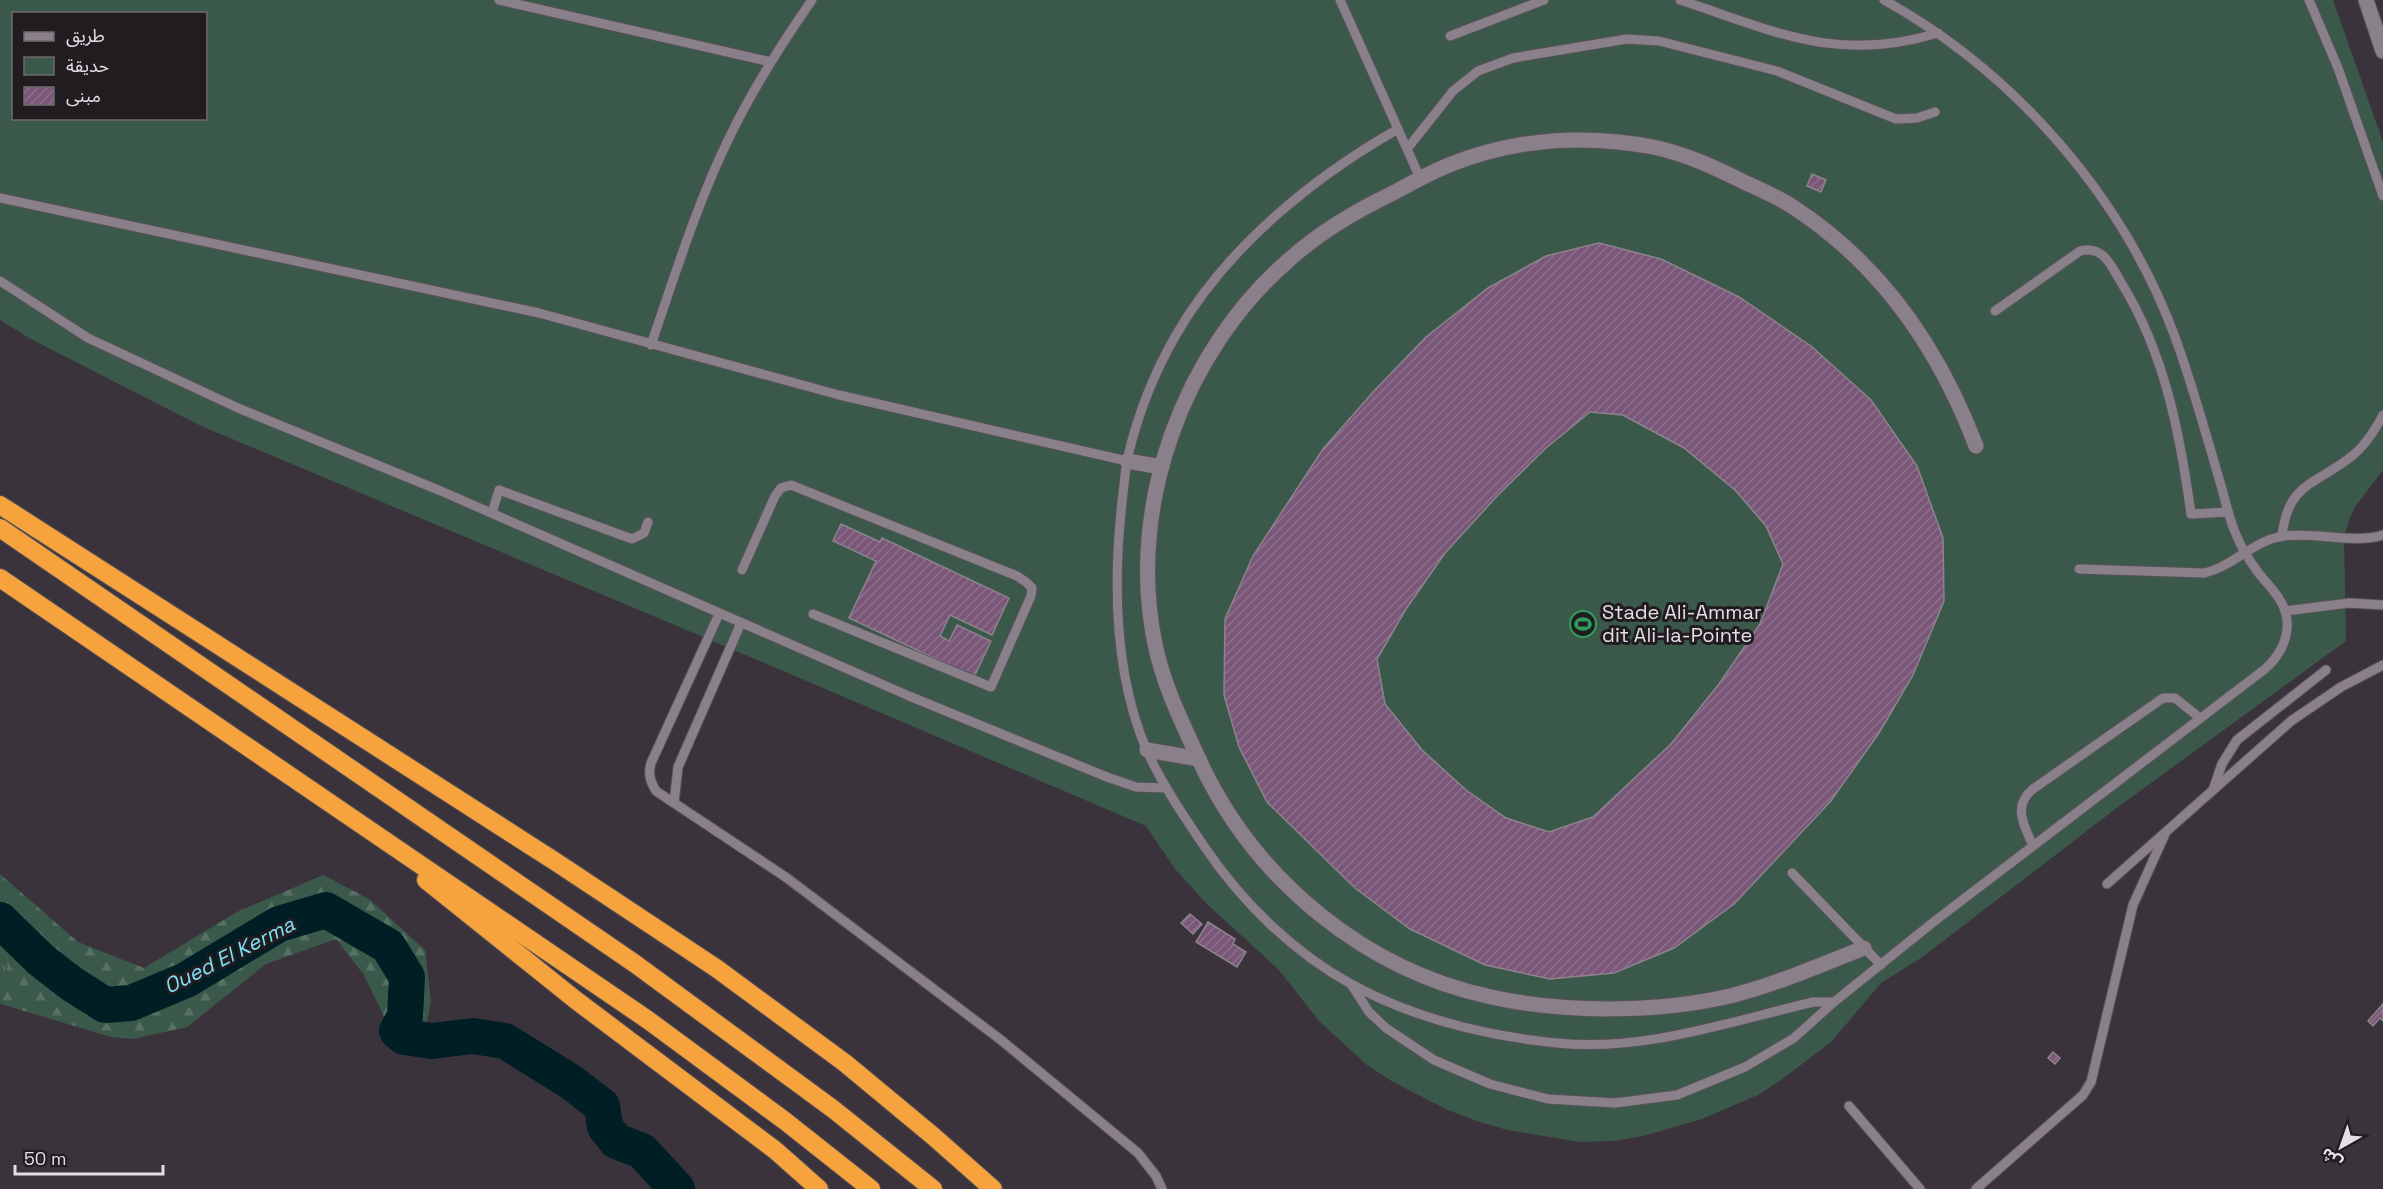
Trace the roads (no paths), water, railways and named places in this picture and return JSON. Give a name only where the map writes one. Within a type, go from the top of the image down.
[{"type":"highway","points":[[0,505],[717,968],[845,1063],[993,1189]]},
{"type":"highway","points":[[0,528],[634,963],[832,1109],[933,1189]]},
{"type":"highway","points":[[0,578],[648,1020],[785,1120],[871,1189]]},
{"type":"highway","points":[[355,822],[464,913],[775,1150],[819,1189]]},
{"type":"street","points":[[2366,0],[2383,51]]},
{"type":"street","points":[[1864,948],[1732,995],[1654,1006],[1614,1008],[1553,1005],[1493,998],[1460,989],[1428,978],[1378,954],[1340,930],[1313,909],[1265,863],[1245,837],[1220,800],[1171,699],[1162,672],[1150,616],[1148,557],[1155,496],[1162,467],[1182,410],[1203,366],[1224,332],[1263,284],[1303,248],[1338,222],[1420,178],[1473,156],[1501,148],[1567,140],[1634,143],[1698,159],[1789,204],[1821,226],[1878,279],[1925,340],[1962,409],[1976,446]]},
{"type":"street","points":[[1127,461],[1162,467]]},
{"type":"street","points":[[1147,750],[1199,759]]},
{"type":"lane","points":[[499,0],[771,62]]},
{"type":"lane","points":[[651,345],[689,232],[730,135],[771,62],[812,0]]},
{"type":"lane","points":[[1340,0],[1420,178]]},
{"type":"lane","points":[[1450,36],[1544,0]]},
{"type":"lane","points":[[1680,0],[1819,44],[1877,46],[1898,44],[1938,33]]},
{"type":"lane","points":[[1351,984],[1369,1012],[1386,1028],[1419,1051],[1443,1064],[1490,1084],[1548,1099],[1615,1103],[1677,1095],[1745,1067],[1794,1038],[1834,1002],[1881,965],[2273,662],[2285,642],[2287,632],[2285,611],[2281,601],[2244,552],[2228,512],[2175,338],[2161,304],[2127,238],[2077,166],[2023,105],[1968,55],[1938,33],[1884,0]]},
{"type":"lane","points":[[2309,0],[2338,68],[2383,196]]},
{"type":"lane","points":[[1407,149],[1453,91],[1478,71],[1513,58],[1627,39],[1659,41],[1777,71],[1896,119],[1917,118],[1935,112]]},
{"type":"lane","points":[[1398,129],[1316,184],[1251,241],[1211,283],[1192,309],[1161,364],[1138,420],[1127,461],[1117,546],[1119,631],[1131,698],[1147,750],[1166,789],[1219,867],[1242,896],[1311,959],[1351,984],[1384,1000],[1440,1020],[1477,1030],[1556,1043],[1599,1045],[1649,1041],[1813,1002],[1834,1002]]},
{"type":"lane","points":[[0,198],[539,313],[839,395],[1127,461]]},
{"type":"lane","points":[[1995,311],[2080,250],[2093,249],[2105,256],[2137,311],[2153,345],[2175,418],[2191,514],[2228,512]]},
{"type":"lane","points":[[0,280],[88,338],[238,408],[492,513],[909,696],[1107,777],[1136,787],[1166,789]]},
{"type":"lane","points":[[2282,536],[2284,518],[2293,500],[2308,486],[2352,456],[2366,441],[2383,416]]},
{"type":"lane","points":[[742,570],[775,496],[781,488],[791,485],[1017,576],[1032,588],[1031,597],[991,687],[813,614]]},
{"type":"lane","points":[[492,513],[499,490],[632,539],[644,533],[648,522]]},
{"type":"lane","points":[[2079,569],[2204,573],[2221,569],[2244,552],[2282,536],[2383,535]]},
{"type":"lane","points":[[2285,611],[2349,603],[2383,605]]},
{"type":"lane","points":[[719,614],[651,763],[649,772],[656,791],[787,878],[1001,1040],[1138,1153],[1155,1176],[1160,1189]]},
{"type":"lane","points":[[674,803],[678,767],[741,622]]},
{"type":"lane","points":[[2107,884],[2291,721],[2341,687],[2383,665]]},
{"type":"lane","points":[[2212,792],[2225,758],[2237,740],[2326,670]]},
{"type":"lane","points":[[2033,846],[2020,812],[2026,795],[2033,789],[2163,698],[2175,698],[2200,718]]},
{"type":"lane","points":[[1976,1189],[2083,1095],[2091,1082],[2133,905],[2165,834]]},
{"type":"lane","points":[[1792,873],[1881,965]]},
{"type":"lane","points":[[1849,1106],[1920,1189]]},
{"type":"waterway","name":"Oued El Kerma","points":[[0,920],[41,960],[72,984],[105,1005],[131,1003],[186,980],[279,924],[326,910],[388,946],[407,977],[405,1016],[397,1031],[404,1037],[432,1041],[473,1036],[505,1041],[571,1082],[602,1106],[605,1127],[616,1141],[642,1151],[677,1189]]},
{"type":"place","name":"Stade Ali-Ammar dit Ali-la-Pointe","points":[[1583,624]]}]
